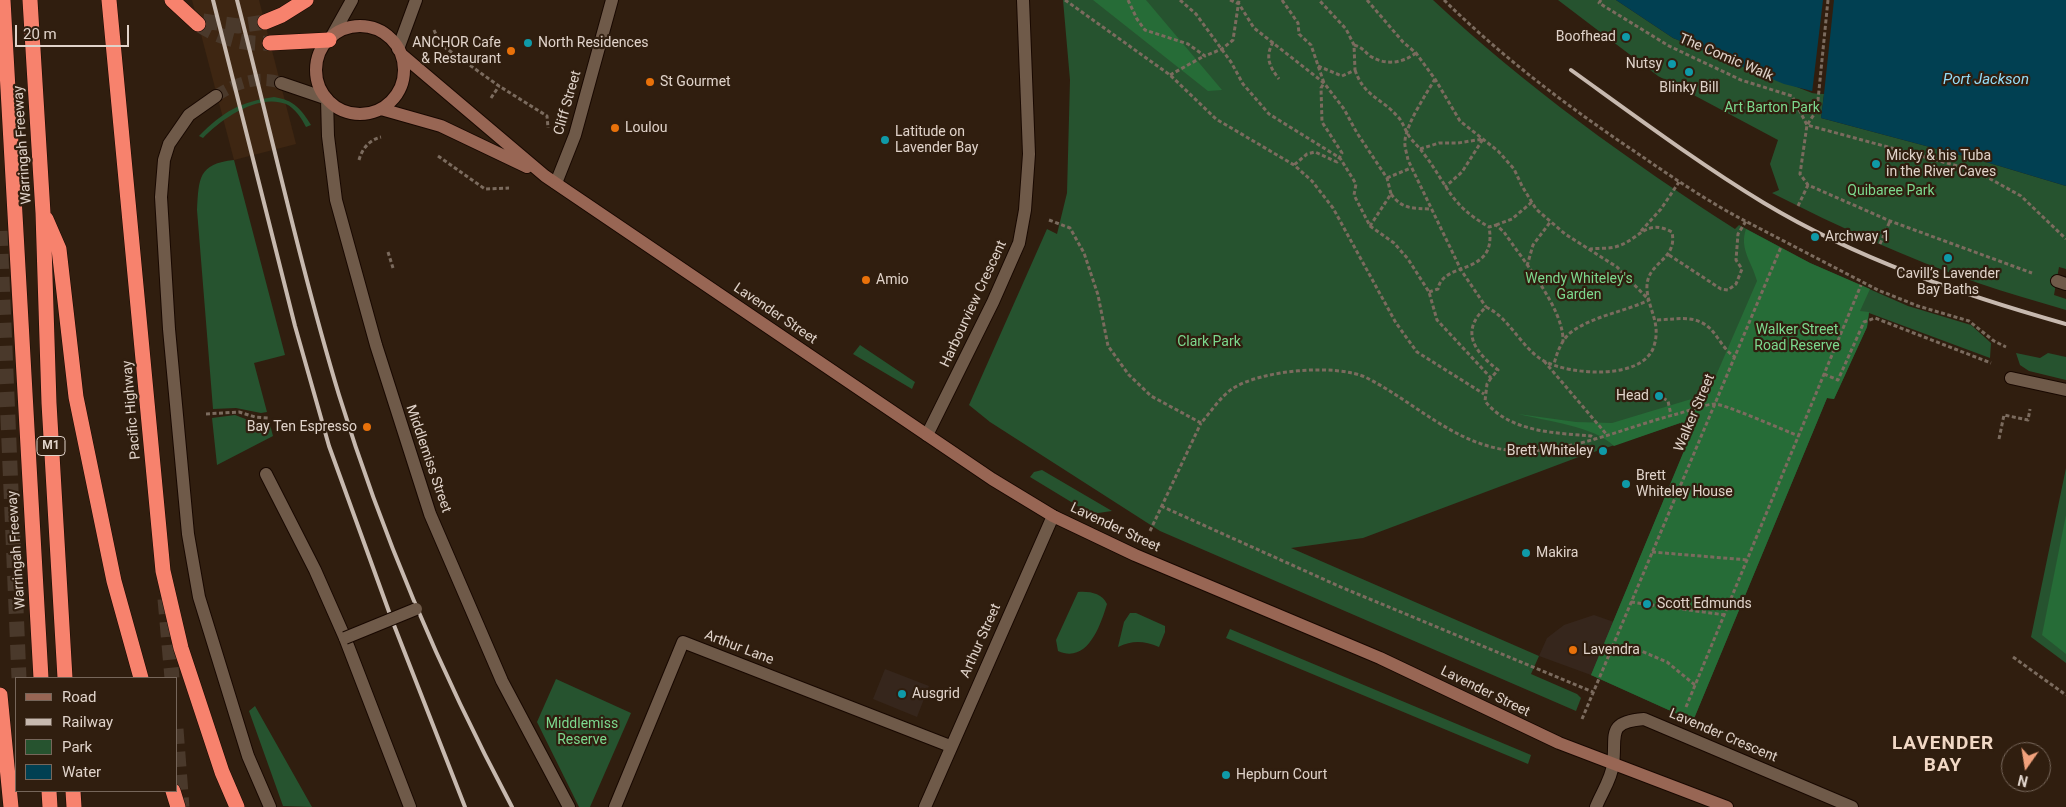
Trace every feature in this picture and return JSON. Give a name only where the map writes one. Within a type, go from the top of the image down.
[{"type":"highway","name":"Warringah Freeway","points":[[3,0],[42,677]]},
{"type":"highway","name":"Warringah Freeway","points":[[30,0],[43,213],[49,403],[65,677]]},
{"type":"highway","name":"Pacific Highway","points":[[108,0],[164,571],[187,667],[222,772],[237,807]]},
{"type":"highway","points":[[172,0],[194,20]]},
{"type":"highway","points":[[265,22],[282,15],[306,0]]},
{"type":"highway","points":[[270,43],[330,38]]},
{"type":"highway","name":"M1","points":[[43,213],[60,249],[76,397],[114,580],[141,677]]},
{"type":"highway","points":[[0,695],[11,807]]},
{"type":"highway","points":[[49,792],[50,807]]},
{"type":"highway","points":[[73,792],[74,807]]},
{"type":"highway","points":[[173,792],[178,807]]},
{"type":"street","points":[[330,38],[353,27],[368,27],[382,32],[399,51],[404,66],[401,85],[392,101],[381,108],[363,114],[350,113],[337,108],[326,98],[318,85],[316,64],[320,50],[330,38],[352,0]]},
{"type":"street","points":[[399,51],[416,0]]},
{"type":"street","name":"Cliff Street","points":[[551,179],[575,135],[612,0]]},
{"type":"street","name":"Harbourview Crescent","points":[[927,435],[993,302],[1019,243],[1025,210],[1029,154],[1023,0]]},
{"type":"street","name":"Lavender Street","points":[[399,51],[551,179],[927,435],[1053,516],[1135,555],[1380,658],[1515,724],[1613,765],[1727,807]]},
{"type":"street","points":[[281,83],[326,98]]},
{"type":"street","points":[[216,96],[189,115],[169,144],[164,160],[161,197],[169,329],[188,534],[198,597],[248,756],[270,807]]},
{"type":"street","name":"Middlemiss Street","points":[[326,98],[328,136],[336,200],[376,345],[430,514],[502,680],[569,807]]},
{"type":"street","name":"Lavender Street","points":[[381,108],[441,126],[551,179]]},
{"type":"street","points":[[2010,378],[2066,390]]},
{"type":"street","points":[[266,474],[315,570],[345,638],[410,807]]},
{"type":"street","name":"Arthur Street","points":[[925,807],[950,746],[1053,516]]},
{"type":"street","points":[[345,638],[416,609]]},
{"type":"street","name":"Arthur Lane","points":[[615,807],[682,642],[950,746]]},
{"type":"street","name":"Lavender Crescent","points":[[1613,765],[1613,737],[1617,728],[1625,722],[1644,719],[1852,807]]},
{"type":"street","points":[[1596,807],[1613,765]]},
{"type":"path","points":[[1065,0],[1170,75],[1216,119],[1294,165],[1312,181],[1333,208],[1396,323],[1417,352],[1484,394]]},
{"type":"path","points":[[1128,0],[1137,19],[1145,30],[1188,44],[1205,56]]},
{"type":"path","points":[[1180,0],[1196,14],[1222,49],[1243,84],[1269,114],[1340,158],[1356,184],[1354,196],[1370,226],[1394,243],[1422,278],[1429,292],[1437,320],[1491,378]]},
{"type":"path","points":[[1184,4],[1188,0]]},
{"type":"path","points":[[1230,0],[1239,2],[1254,28],[1324,83],[1344,109],[1357,134],[1387,178],[1391,194],[1399,204],[1431,209]]},
{"type":"path","points":[[1282,0],[1298,23],[1300,34],[1311,45],[1324,83]]},
{"type":"path","points":[[1319,0],[1346,30],[1354,46],[1355,70],[1362,87],[1369,95],[1397,115],[1445,188],[1465,211],[1489,227],[1491,236],[1486,254],[1478,263],[1446,276],[1440,281],[1438,289],[1429,292]]},
{"type":"path","points":[[1367,0],[1403,42],[1416,53],[1435,79],[1460,121],[1483,139],[1514,168],[1532,202],[1564,234],[1590,249],[1628,277],[1648,300],[1657,320],[1654,347],[1635,367],[1609,372],[1570,369],[1544,361]]},
{"type":"path","points":[[1444,0],[1476,32],[1588,120],[1679,182],[1753,225],[1878,290],[1918,306],[1969,321],[1994,341],[2006,347]]},
{"type":"path","name":"The Comic Walk","points":[[1601,0],[1599,3],[1669,46],[1741,80],[1792,96],[1807,125]]},
{"type":"path","points":[[1828,0],[1817,110],[1807,125],[1800,174],[1808,185],[1890,221],[2061,282]]},
{"type":"path","points":[[1170,75],[1222,49],[1233,40],[1239,2]]},
{"type":"path","points":[[434,22],[435,36],[440,44],[499,86],[547,116],[549,136]]},
{"type":"path","points":[[1273,42],[1268,51],[1268,61],[1270,68],[1279,79]]},
{"type":"path","points":[[1354,46],[1363,48],[1369,55],[1381,61],[1396,62],[1416,53]]},
{"type":"path","points":[[1317,66],[1342,76],[1355,70]]},
{"type":"path","points":[[1435,79],[1420,103],[1407,132],[1405,142],[1412,167],[1431,209],[1461,270],[1486,307],[1494,310],[1519,338],[1544,361],[1607,436]]},
{"type":"path","points":[[1294,165],[1307,154],[1315,152],[1337,162],[1342,153],[1322,122],[1321,88],[1324,83]]},
{"type":"path","points":[[490,98],[499,86]]},
{"type":"path","points":[[1807,125],[1976,170],[2000,182],[2021,196],[2066,240]]},
{"type":"path","points":[[358,165],[362,150],[376,138],[384,136]]},
{"type":"path","points":[[1420,149],[1439,143],[1458,143],[1483,139]]},
{"type":"path","points":[[1445,188],[1462,172],[1483,139]]},
{"type":"path","points":[[433,152],[485,189],[508,189]]},
{"type":"path","points":[[1387,178],[1412,167]]},
{"type":"path","points":[[1640,232],[1661,209],[1679,182]]},
{"type":"path","points":[[1798,206],[1808,185]]},
{"type":"path","points":[[1370,226],[1391,194]]},
{"type":"path","points":[[1489,227],[1512,219],[1532,202]]},
{"type":"path","points":[[1025,210],[1070,228],[1084,253],[1098,295],[1108,346],[1129,375],[1151,396],[1201,423]]},
{"type":"path","points":[[1669,255],[1721,289],[1728,290],[1736,284],[1742,269],[1736,260],[1738,234],[1746,221]]},
{"type":"path","points":[[1880,244],[1890,221]]},
{"type":"path","points":[[1527,266],[1533,245],[1551,222]]},
{"type":"path","points":[[1496,225],[1504,232],[1555,308],[1564,330],[1563,341],[1554,364]]},
{"type":"path","points":[[1590,249],[1618,246],[1640,232],[1656,226],[1672,232],[1674,242],[1669,255],[1653,267],[1649,275],[1648,300]]},
{"type":"path","name":"Walker Street","points":[[1582,718],[1781,248]]},
{"type":"path","points":[[388,252],[392,268]]},
{"type":"path","points":[[1676,732],[1861,285]]},
{"type":"path","points":[[1563,341],[1570,333],[1648,300]]},
{"type":"path","points":[[1486,307],[1477,315],[1472,337],[1475,347],[1482,356],[1498,370],[1487,384],[1484,394],[1491,409],[1517,424],[1591,436],[1595,439]]},
{"type":"path","points":[[1657,320],[1693,318],[1709,325],[1730,354],[1735,357]]},
{"type":"path","points":[[1824,374],[1838,380],[1864,322],[1870,318],[1875,318],[1991,363]]},
{"type":"path","points":[[1150,531],[1201,423],[1232,390],[1266,375],[1318,368],[1366,377],[1443,427],[1484,445],[1519,451],[1556,448],[1595,439],[1643,422],[1715,404],[1799,436]]},
{"type":"path","points":[[1663,398],[1668,401],[1671,415]]},
{"type":"path","points":[[1999,439],[2004,415],[2028,420],[2032,401]]},
{"type":"path","points":[[206,414],[239,412],[255,417],[268,418]]},
{"type":"path","points":[[1161,506],[1343,588],[1593,692]]},
{"type":"path","points":[[1652,552],[1748,560]]},
{"type":"path","points":[[1631,602],[1724,615]]},
{"type":"path","points":[[1611,650],[1634,648],[1667,662],[1695,685]]},
{"type":"path","points":[[2013,656],[2066,695]]},
{"type":"shaded area","points":[[192,0],[259,0],[296,144],[234,160]]},
{"type":"shaded area","name":"Lavendra","points":[[1594,615],[1614,622],[1591,675],[1539,656],[1547,638],[1564,625]]},
{"type":"shaded area","name":"Ausgrid","points":[[885,669],[929,686],[917,717],[873,699]]},
{"type":"green space","points":[[1063,0],[1433,0],[1504,62],[1579,121],[1656,177],[1735,229],[1739,225],[1810,263],[1908,306],[1971,325],[1991,343],[1990,358],[1869,313],[1867,327],[1834,399],[1827,398],[1693,721],[1591,675],[1693,430],[1680,423],[1576,458],[1363,538],[1291,548],[1539,656],[1531,674],[1577,694],[1581,698],[1576,711],[1160,531],[990,422],[969,405],[1047,229],[1057,234],[1067,193],[1070,80]]},
{"type":"green space","points":[[1093,0],[1146,0],[1222,90],[1208,91]]},
{"type":"green space","name":"Quibaree Park","points":[[1558,0],[1616,0],[1673,38],[1812,93],[1824,94],[1821,118],[1986,162],[2066,186],[2066,269],[2059,267],[2054,295],[2066,299],[2066,310],[1989,287],[1899,253],[1772,193],[1779,190],[1770,164],[1778,140],[1658,76]]},
{"type":"green space","points":[[274,97],[287,100],[296,106],[311,125],[306,127],[295,111],[286,104],[264,102],[252,105],[230,116],[203,138],[199,136],[216,120],[233,109],[251,102]]},
{"type":"green space","points":[[234,160],[285,355],[254,363],[267,412],[261,413],[236,408],[213,409],[197,210],[200,181],[203,174],[213,165]]},
{"type":"green space","name":"Walker Street Road Reserve","points":[[1746,229],[1810,263],[1870,289],[1860,311],[1869,312],[1867,327],[1834,399],[1827,398],[1693,721],[1591,675],[1693,429],[1680,423],[1614,446],[1605,439],[1582,429],[1518,414],[1576,422],[1612,423],[1708,394],[1757,281],[1745,249],[1744,236]]},
{"type":"green space","points":[[860,345],[915,382],[912,389],[853,354]]},
{"type":"green space","points":[[2016,353],[2040,358],[2048,353],[2066,357],[2066,380],[2029,371],[2020,365]]},
{"type":"green space","points":[[235,415],[256,423],[269,421],[273,436],[217,465],[212,418]]},
{"type":"green space","points":[[2066,468],[2066,663],[2031,637]]},
{"type":"green space","points":[[1042,470],[1112,511],[1091,514],[1030,477],[1034,472]]},
{"type":"green space","points":[[2066,515],[2066,654],[2042,635]]},
{"type":"green space","points":[[1078,592],[1095,594],[1102,597],[1107,604],[1091,641],[1077,652],[1068,654],[1058,651],[1056,640]]},
{"type":"green space","points":[[1130,613],[1136,613],[1165,626],[1165,632],[1159,647],[1138,642],[1118,647],[1124,622]]},
{"type":"green space","points":[[1230,629],[1531,755],[1528,764],[1226,638]]},
{"type":"green space","name":"Middlemiss Reserve","points":[[556,679],[631,713],[590,807],[579,807],[537,722]]},
{"type":"green space","points":[[255,706],[312,807],[283,806],[249,711]]},
{"type":"water","name":"Port Jackson","points":[[1616,0],[2066,0],[2066,186],[1986,162],[1821,118],[1824,94],[1784,84],[1673,38]]},
{"type":"pier","points":[[1823,0],[1834,0],[1824,94],[1812,93]]},
{"type":"tunnel","points":[[203,21],[238,26],[265,22]]},
{"type":"tunnel","points":[[198,24],[232,40],[270,43]]},
{"type":"tunnel","points":[[216,96],[231,87],[256,80],[281,83]]},
{"type":"tunnel","points":[[0,231],[19,677]]},
{"type":"tunnel","points":[[165,599],[172,677]]},
{"type":"tunnel","points":[[178,755],[182,807]]},
{"type":"railway","points":[[213,0],[295,326],[329,446],[392,620],[465,807]]},
{"type":"railway","points":[[237,0],[311,297],[356,448],[395,553],[438,656],[512,807]]},
{"type":"railway","points":[[1571,70],[1715,172],[1799,223],[1911,274],[1988,301],[2066,324]]},
{"type":"place","name":"Boofhead","points":[[1626,37]]},
{"type":"place","name":"North Residences","points":[[528,43]]},
{"type":"place","name":"ANCHOR Cafe & Restaurant","points":[[511,51]]},
{"type":"place","name":"Nutsy","points":[[1672,64]]},
{"type":"place","name":"Blinky Bill","points":[[1689,72]]},
{"type":"place","name":"St Gourmet","points":[[650,82]]},
{"type":"place","name":"Loulou","points":[[615,128]]},
{"type":"place","name":"Latitude on Lavender Bay","points":[[885,140]]},
{"type":"place","name":"Micky & his Tuba in the River Caves","points":[[1876,164]]},
{"type":"place","name":"Archway 1","points":[[1815,237]]},
{"type":"place","name":"Cavill’s Lavender Bay Baths","points":[[1948,258]]},
{"type":"place","name":"Amio","points":[[866,280]]},
{"type":"place","name":"Head","points":[[1659,396]]},
{"type":"place","name":"Bay Ten Espresso","points":[[367,427]]},
{"type":"place","name":"Brett Whiteley","points":[[1603,451]]},
{"type":"place","name":"Brett Whiteley House","points":[[1626,484]]},
{"type":"place","name":"Makira","points":[[1526,553]]},
{"type":"place","name":"Scott Edmunds","points":[[1647,604]]},
{"type":"place","name":"Lavendra","points":[[1573,650]]},
{"type":"place","name":"Ausgrid","points":[[902,694]]},
{"type":"place","name":"Hepburn Court","points":[[1226,775]]},
{"type":"district","name":"LAVENDER BAY","points":[[1943,755]]},
{"type":"park label","name":"Art Barton Park","points":[[1772,108]]},
{"type":"park label","name":"Wendy Whiteley's Garden","points":[[1579,288]]},
{"type":"park label","name":"Clark Park","points":[[1209,342]]}]
